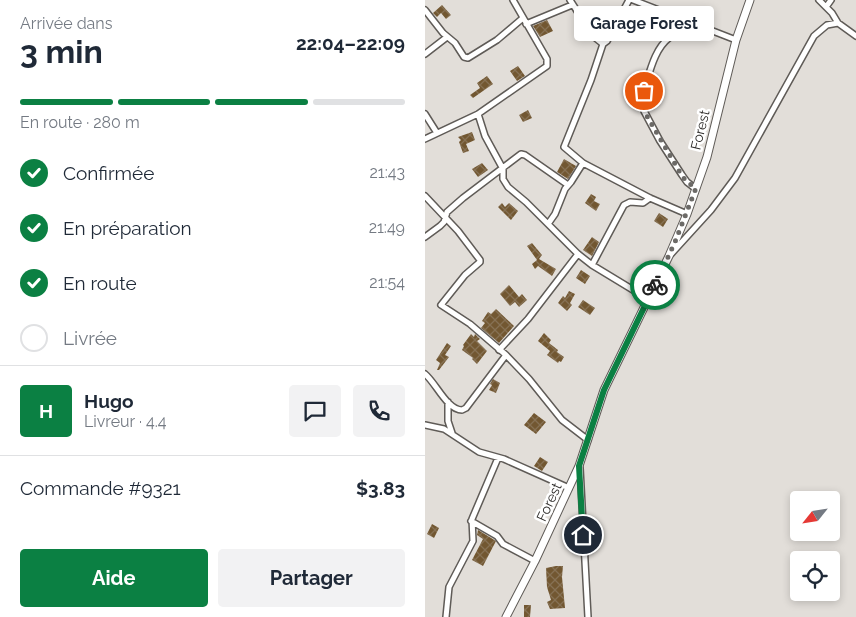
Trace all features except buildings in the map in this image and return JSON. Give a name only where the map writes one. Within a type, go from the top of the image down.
[{"type":"street","points":[[425,139],[478,114],[549,64],[513,0]]},
{"type":"street","points":[[629,0],[607,41],[603,44],[591,80],[564,146],[565,149],[583,163],[650,198],[687,214]]},
{"type":"street","points":[[633,0],[736,40]]},
{"type":"street","name":"Forest","points":[[506,617],[535,561],[579,466],[604,390],[669,256],[687,214],[707,157],[736,40],[750,0]]},
{"type":"street","points":[[819,0],[838,23],[856,36]]},
{"type":"street","points":[[826,7],[831,0]]},
{"type":"street","points":[[526,24],[571,2],[593,36],[603,44]]},
{"type":"street","points":[[425,10],[438,28],[455,43],[464,57],[467,58],[497,40],[523,18]]},
{"type":"street","points":[[669,256],[731,185],[814,36],[827,26],[838,23]]},
{"type":"street","points":[[693,24],[662,45],[657,53],[642,95],[642,100],[644,111],[671,160],[687,182],[696,188]]},
{"type":"street","points":[[425,54],[447,37]]},
{"type":"street","points":[[425,114],[437,133]]},
{"type":"street","points":[[478,114],[485,136],[503,169],[503,179],[507,185],[578,254],[648,299]]},
{"type":"street","points":[[425,238],[444,222],[451,208],[523,154],[568,185]]},
{"type":"street","points":[[548,224],[555,214],[565,189],[583,163]]},
{"type":"street","points":[[425,196],[473,250],[480,261],[457,284],[441,305],[470,324],[506,355],[529,379],[562,420],[588,440]]},
{"type":"street","points":[[592,264],[624,206],[630,202],[643,203],[650,198]]},
{"type":"street","points":[[499,350],[550,291],[578,254]]},
{"type":"street","points":[[425,374],[455,409],[464,410],[506,355]]},
{"type":"street","points":[[448,401],[448,421],[452,433]]},
{"type":"street","points":[[425,425],[444,429],[471,448],[504,459],[569,488]]},
{"type":"street","points":[[446,617],[449,587],[473,541],[471,521],[498,458]]},
{"type":"street","points":[[579,466],[588,617]]},
{"type":"street","points":[[471,521],[497,536],[503,544],[535,561]]},
{"type":"way so far","points":[[644,91],[642,95],[644,111],[682,176],[696,188],[687,214],[655,285]]},
{"type":"place","name":"Garage Forest","points":[[644,91]]},
{"type":"route","points":[[583,535],[579,466],[604,390],[655,285]]}]
